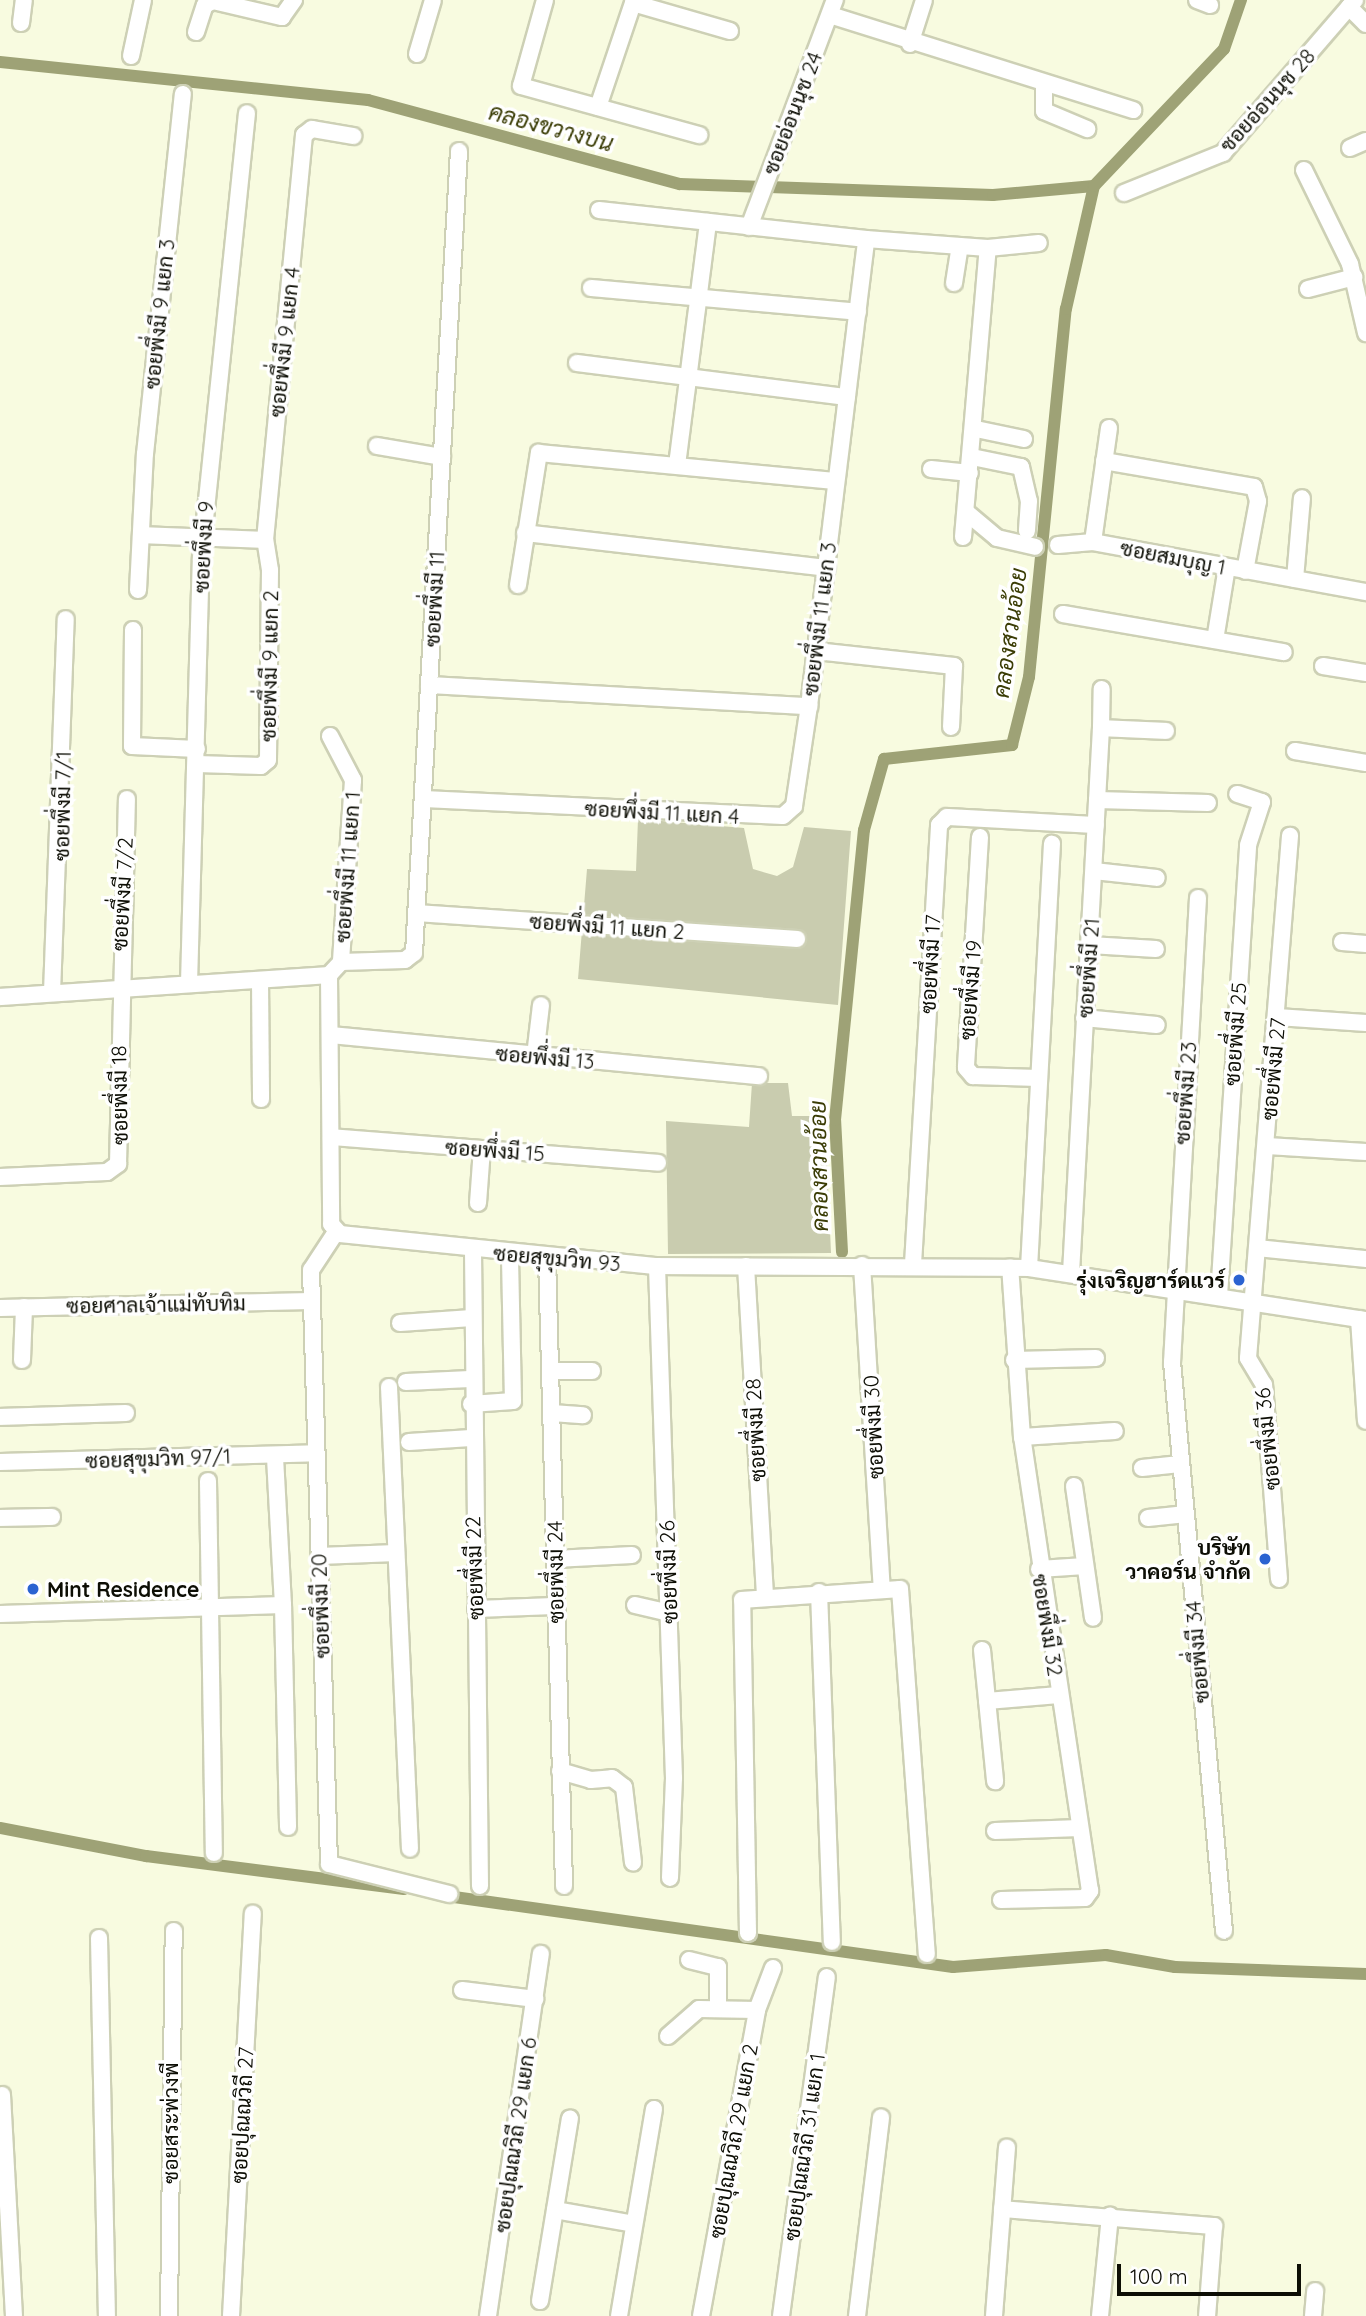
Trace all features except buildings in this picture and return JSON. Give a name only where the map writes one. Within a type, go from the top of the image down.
[{"type":"street","points":[[21,23],[24,0]]},
{"type":"street","points":[[131,56],[144,0]]},
{"type":"street","points":[[196,32],[205,5],[214,1],[282,17],[294,0]]},
{"type":"street","points":[[417,54],[433,0]]},
{"type":"street","points":[[545,0],[521,86],[699,135]]},
{"type":"street","points":[[910,44],[924,0]]},
{"type":"street","points":[[598,107],[634,2],[730,31]]},
{"type":"street","points":[[1352,3],[1366,24]]},
{"type":"street","name":"ซอยอ่อนนุช 28","points":[[1124,193],[1223,153],[1352,3]]},
{"type":"street","points":[[836,7],[910,44],[1133,110]]},
{"type":"street","name":"ซอยอ่อนนุช 24","points":[[749,227],[836,7]]},
{"type":"street","points":[[1044,84],[1044,111],[1087,128]]},
{"type":"street","name":"ซอยพึ่งมี 9 แยก 3","points":[[138,590],[183,94]]},
{"type":"street","name":"ซอยพึ่งมี 9","points":[[189,984],[203,539],[247,113]]},
{"type":"street","name":"ซอยพึ่งมี 9 แยก 4","points":[[265,540],[304,135],[312,129],[353,136]]},
{"type":"street","points":[[1350,148],[1366,141]]},
{"type":"street","name":"ซอยพึ่งมี 11","points":[[341,962],[409,959],[417,913],[459,151]]},
{"type":"street","points":[[1304,170],[1354,277],[1366,333]]},
{"type":"street","points":[[599,210],[866,239],[988,248],[1039,243]]},
{"type":"street","points":[[677,465],[702,297],[708,222]]},
{"type":"street","name":"ซอยพึ่งมี 11 แยก 3","points":[[429,685],[809,706],[866,239]]},
{"type":"street","points":[[954,283],[960,246]]},
{"type":"street","points":[[962,537],[976,429],[988,248]]},
{"type":"street","points":[[1308,289],[1354,277]]},
{"type":"street","points":[[591,288],[858,312]]},
{"type":"street","points":[[577,363],[847,397]]},
{"type":"street","name":"ซอยสมบุญ 1","points":[[1109,428],[1093,542],[1366,592]]},
{"type":"street","points":[[976,429],[1024,439]]},
{"type":"street","points":[[377,446],[442,457]]},
{"type":"street","points":[[518,585],[538,453],[835,481]]},
{"type":"street","points":[[1104,461],[1254,487],[1258,500],[1245,571]]},
{"type":"street","points":[[931,469],[971,465],[1021,467],[1029,501],[1027,531]]},
{"type":"street","points":[[1295,579],[1302,498]]},
{"type":"street","points":[[965,512],[997,538],[1035,547]]},
{"type":"street","points":[[524,533],[827,568]]},
{"type":"street","points":[[141,536],[265,540]]},
{"type":"street","name":"ซอยพึ่งมี 9 แยก 2","points":[[197,756],[261,766],[268,760],[270,570],[265,540]]},
{"type":"street","points":[[1059,545],[1093,542]]},
{"type":"street","points":[[1215,640],[1227,568]]},
{"type":"street","points":[[1063,614],[1284,652]]},
{"type":"street","name":"ซอยพึ่งมี 7/1","points":[[52,993],[66,618]]},
{"type":"street","points":[[133,630],[132,746],[197,756]]},
{"type":"street","points":[[816,651],[954,666],[951,727]]},
{"type":"street","points":[[1323,666],[1366,673]]},
{"type":"street","name":"ซอยพึ่งมี 21","points":[[1071,1273],[1102,689]]},
{"type":"street","name":"ซอยพึ่งมี 11 แยก 4","points":[[424,799],[783,816],[794,806],[809,706]]},
{"type":"street","points":[[1101,728],[1166,730]]},
{"type":"street","name":"ซอยพึ่งมี 11 แยก 1","points":[[330,736],[353,780],[341,962]]},
{"type":"street","points":[[1295,751],[1366,763]]},
{"type":"street","name":"ซอยพึ่งมี 25","points":[[1219,1296],[1248,845],[1262,802],[1237,794]]},
{"type":"street","name":"ซอยพึ่งมี 7/2","points":[[118,989],[127,799]]},
{"type":"street","points":[[1097,800],[1208,803]]},
{"type":"street","name":"ซอยพึ่งมี 17","points":[[914,1264],[939,825],[947,817],[1096,825]]},
{"type":"street","name":"ซอยพึ่งมี 27","points":[[1251,1303],[1278,1017],[1290,836]]},
{"type":"street","name":"ซอยพึ่งมี 19","points":[[980,837],[966,1068],[973,1076],[1038,1078]]},
{"type":"street","points":[[1029,1268],[1052,844]]},
{"type":"street","points":[[1094,871],[1157,878]]},
{"type":"street","name":"ซอยพึ่งมี 23","points":[[1173,1288],[1198,898]]},
{"type":"street","name":"ซอยพึ่งมี 11 แยก 2","points":[[417,913],[797,939]]},
{"type":"street","points":[[1342,942],[1366,944]]},
{"type":"street","points":[[1090,945],[1156,949]]},
{"type":"street","points":[[0,997],[329,975],[341,962]]},
{"type":"street","points":[[329,975],[331,1138],[336,1232]]},
{"type":"street","points":[[260,980],[261,1099]]},
{"type":"street","name":"ซอยพึ่งมี 18","points":[[0,1177],[107,1172],[118,1164],[118,989]]},
{"type":"street","points":[[535,1056],[541,1005]]},
{"type":"street","points":[[1278,1017],[1366,1023]]},
{"type":"street","points":[[1084,1018],[1157,1025]]},
{"type":"street","name":"ซอยพึ่งมี 13","points":[[331,1035],[759,1076]]},
{"type":"street","name":"ซอยพึ่งมี 15","points":[[331,1138],[658,1163]]},
{"type":"street","points":[[1267,1146],[1366,1152]]},
{"type":"street","points":[[478,1203],[482,1149]]},
{"type":"street","name":"ซอยสุขุมวิท 93","points":[[336,1232],[473,1251],[657,1266],[914,1264],[1029,1268],[1173,1288],[1362,1320]]},
{"type":"street","name":"ซอยพึ่งมี 20","points":[[336,1232],[314,1259],[311,1301],[329,1864],[449,1894]]},
{"type":"street","points":[[1257,1248],[1366,1259]]},
{"type":"street","name":"ซอยพึ่งมี 22","points":[[473,1251],[470,1379],[480,1886]]},
{"type":"street","points":[[471,1404],[513,1401],[510,1254]]},
{"type":"street","name":"ซอยพึ่งมี 24","points":[[547,1257],[554,1606],[564,1886]]},
{"type":"street","name":"ซอยพึ่งมี 30","points":[[862,1265],[882,1589]]},
{"type":"street","name":"ซอยพึ่งมี 26","points":[[657,1266],[669,1614],[670,1878]]},
{"type":"street","name":"ซอยพึ่งมี 28","points":[[746,1266],[765,1594]]},
{"type":"street","name":"ซอยพึ่งมี 32","points":[[1001,1900],[1089,1894],[1039,1569],[1022,1437],[1014,1360],[1010,1267]]},
{"type":"street","name":"ซอยพึ่งมี 34","points":[[1173,1288],[1180,1464],[1224,1931]]},
{"type":"street","name":"ซอยศาลเจ้าแม่ทับทิม","points":[[0,1308],[311,1301]]},
{"type":"street","name":"ซอยพึ่งมี 36","points":[[1251,1303],[1248,1358],[1264,1385],[1279,1579]]},
{"type":"street","points":[[22,1360],[24,1307]]},
{"type":"street","points":[[400,1323],[472,1318]]},
{"type":"street","points":[[1362,1320],[1366,1421]]},
{"type":"street","points":[[1014,1360],[1096,1358]]},
{"type":"street","points":[[551,1371],[592,1371]]},
{"type":"street","points":[[406,1382],[470,1379]]},
{"type":"street","points":[[389,1387],[410,1849]]},
{"type":"street","points":[[0,1417],[126,1413]]},
{"type":"street","points":[[552,1413],[583,1415]]},
{"type":"street","points":[[1022,1437],[1115,1431]]},
{"type":"street","points":[[409,1442],[471,1438]]},
{"type":"street","name":"ซอยสุขุมวิท 97/1","points":[[0,1462],[316,1453]]},
{"type":"street","points":[[275,1455],[283,1605],[288,1827]]},
{"type":"street","points":[[1142,1468],[1180,1464]]},
{"type":"street","points":[[208,1481],[215,1853]]},
{"type":"street","points":[[1074,1486],[1093,1618]]},
{"type":"street","points":[[1148,1518],[1184,1514]]},
{"type":"street","points":[[0,1518],[52,1517]]},
{"type":"street","points":[[555,1559],[632,1555]]},
{"type":"street","points":[[319,1561],[396,1558]]},
{"type":"street","points":[[1039,1569],[1085,1566]]},
{"type":"street","points":[[748,1933],[740,1607],[744,1597],[900,1589],[927,1954]]},
{"type":"street","points":[[818,1592],[832,1942]]},
{"type":"street","points":[[0,1614],[283,1605]]},
{"type":"street","points":[[635,1605],[669,1614]]},
{"type":"street","points":[[476,1609],[554,1606]]},
{"type":"street","points":[[982,1650],[995,1781]]},
{"type":"street","points":[[987,1700],[1059,1695]]},
{"type":"street","points":[[560,1771],[590,1780],[612,1778],[624,1787],[633,1863]]},
{"type":"street","points":[[995,1831],[1080,1828]]},
{"type":"street","name":"ซอยปุณณวิถี 27","points":[[231,2316],[253,1914]]},
{"type":"street","name":"ซอยสระพ่วงพี","points":[[169,2316],[174,1931]]},
{"type":"street","points":[[99,1938],[107,2316]]},
{"type":"street","name":"ซอยปุณณวิถี 29 แยก 6","points":[[488,2316],[541,1954]]},
{"type":"street","points":[[689,1960],[718,1967],[718,2006]]},
{"type":"street","name":"ซอยปุณณวิถี 29 แยก 2","points":[[701,2316],[757,2010],[773,1968]]},
{"type":"street","name":"ซอยปุณณวิถี 31 แยก 1","points":[[781,2316],[827,1977]]},
{"type":"street","points":[[462,1990],[535,1999]]},
{"type":"street","points":[[668,2036],[686,2015],[718,2006],[757,2010]]},
{"type":"street","points":[[2,2095],[14,2316]]},
{"type":"street","points":[[619,2316],[654,2109]]},
{"type":"street","points":[[857,2316],[881,2117]]},
{"type":"street","points":[[540,2301],[570,2118]]},
{"type":"street","points":[[994,2316],[1007,2148]]},
{"type":"street","points":[[1002,2209],[1110,2215],[1214,2226],[1207,2316]]},
{"type":"street","points":[[555,2210],[635,2224]]},
{"type":"street","points":[[1100,2316],[1110,2215]]},
{"type":"street","points":[[1312,2316],[1315,2291]]},
{"type":"green space","points":[[638,819],[744,828],[753,869],[777,876],[793,867],[804,827],[851,831],[838,1005],[578,979],[587,869],[636,871]]},
{"type":"green space","points":[[752,1083],[788,1083],[792,1116],[825,1116],[831,1253],[668,1254],[666,1121],[749,1127]]},
{"type":"waterway","name":"คลองสวนอ้อย","points":[[842,1252],[835,1120],[864,830],[884,759],[1012,745],[1029,677],[1066,309],[1094,186],[1224,49],[1241,0]]},
{"type":"waterway","name":"คลองขวางบน","points":[[0,62],[368,100],[680,184],[993,195],[1094,186]]},
{"type":"waterway","points":[[0,1828],[146,1856],[404,1889]]},
{"type":"waterway","points":[[440,1895],[953,1967],[1106,1955],[1175,1967],[1366,1974]]},
{"type":"place","name":"รุ่งเจริญฮาร์ดแวร์","points":[[1239,1280]]},
{"type":"place","name":"บริษัท วาคอร์น จำกัด","points":[[1265,1559]]},
{"type":"place","name":"Mint Residence","points":[[33,1589]]}]
